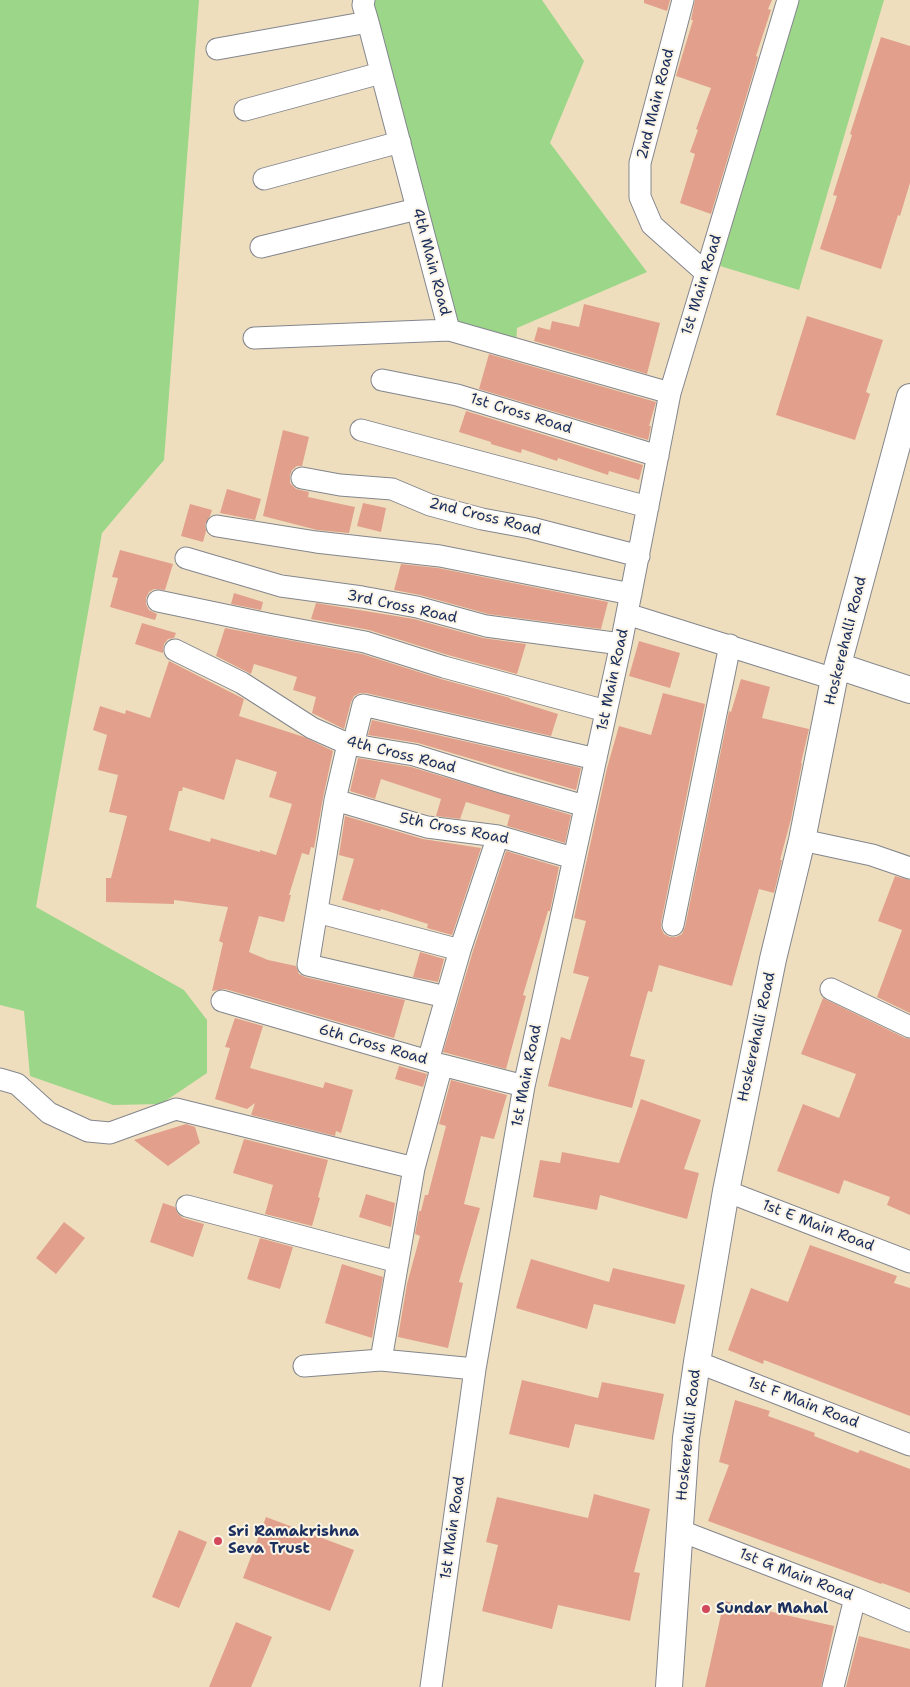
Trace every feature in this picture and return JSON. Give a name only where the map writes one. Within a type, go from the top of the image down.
[{"type":"street","name":"4th Main Road","points":[[364,0],[363,5],[449,330],[670,393]]},
{"type":"street","name":"2nd Main Road","points":[[683,0],[640,163],[640,197],[652,225],[706,273]]},
{"type":"street","name":"1st Main Road","points":[[430,1687],[475,1369],[524,1086],[621,644],[670,393],[788,0]]},
{"type":"street","points":[[217,49],[368,22]]},
{"type":"street","points":[[244,110],[381,73]]},
{"type":"street","points":[[264,179],[400,142]]},
{"type":"street","points":[[261,247],[417,209]]},
{"type":"street","points":[[254,338],[449,330]]},
{"type":"street","name":"1st Cross Road","points":[[382,380],[457,395],[658,456]]},
{"type":"street","name":"Hoskerehalli Road","points":[[669,1687],[686,1438],[726,1191],[773,959],[802,840],[836,672],[910,397]]},
{"type":"street","points":[[361,430],[648,507]]},
{"type":"street","name":"2nd Cross Road","points":[[302,478],[340,485],[392,489],[430,505],[448,510],[482,519],[531,528],[639,556]]},
{"type":"street","points":[[217,526],[316,542],[440,556],[629,604],[730,645],[910,690]]},
{"type":"street","name":"3rd Cross Road","points":[[186,558],[281,586],[417,607],[486,626],[621,644]]},
{"type":"street","points":[[158,601],[365,642],[606,711]]},
{"type":"street","points":[[673,925],[730,645]]},
{"type":"street","name":"4th Cross Road","points":[[175,650],[242,683],[312,728],[351,745],[414,755],[586,806]]},
{"type":"street","points":[[446,997],[308,965],[335,800],[363,705],[596,759]]},
{"type":"street","name":"5th Cross Road","points":[[335,800],[427,827],[498,836],[573,858]]},
{"type":"street","points":[[382,1360],[414,1168],[446,997],[498,836]]},
{"type":"street","points":[[802,840],[872,855],[910,868]]},
{"type":"street","points":[[317,912],[460,950]]},
{"type":"street","points":[[831,989],[910,1027]]},
{"type":"street","name":"6th Cross Road","points":[[222,1001],[435,1063],[524,1086]]},
{"type":"street","points":[[0,1079],[16,1084],[49,1114],[88,1131],[110,1133],[176,1109],[414,1168]]},
{"type":"street","name":"1st E Main Road","points":[[726,1191],[910,1262]]},
{"type":"street","points":[[187,1206],[398,1262]]},
{"type":"street","points":[[304,1366],[382,1360],[475,1369]]},
{"type":"street","name":"1st F Main Road","points":[[697,1362],[910,1445]]},
{"type":"street","name":"1st G Main Road","points":[[680,1531],[910,1621]]},
{"type":"street","points":[[833,1687],[855,1598]]},
{"type":"green space","points":[[0,0],[199,0],[164,460],[102,533],[36,907],[184,990],[207,1020],[207,1073],[161,1104],[113,1105],[30,1076],[24,1011],[0,1005]]},
{"type":"green space","points":[[371,0],[542,0],[584,61],[550,143],[647,272],[517,328],[516,346],[454,326]]},
{"type":"green space","points":[[797,0],[884,0],[799,290],[720,266]]},
{"type":"building","points":[[644,0],[670,0],[667,11],[644,3]]},
{"type":"building","points":[[695,0],[772,0],[768,9],[771,10],[756,56],[758,57],[711,214],[680,203],[695,154],[690,152],[698,130],[696,129],[711,88],[676,76],[693,20],[691,20]]},
{"type":"building","points":[[881,37],[910,46],[910,183],[881,269],[820,249],[837,196],[833,195],[852,135],[850,134]]},
{"type":"building","points":[[584,304],[660,323],[647,374],[534,341],[538,327],[550,330],[552,321],[579,327]]},
{"type":"building","points":[[807,316],[883,340],[866,392],[870,394],[855,440],[776,415]]},
{"type":"building","points":[[489,354],[656,402],[649,426],[651,426],[648,440],[479,389]]},
{"type":"building","points":[[466,411],[643,465],[639,480],[609,471],[608,475],[558,458],[557,461],[522,449],[521,453],[459,432]]},
{"type":"building","points":[[283,430],[309,437],[302,466],[297,466],[292,470],[290,483],[296,489],[309,492],[308,497],[355,507],[349,533],[317,530],[263,516]]},
{"type":"building","points":[[227,489],[261,499],[255,520],[220,513]]},
{"type":"building","points":[[363,503],[386,508],[381,532],[357,526]]},
{"type":"building","points":[[190,504],[212,510],[205,524],[206,531],[203,542],[181,536]]},
{"type":"building","points":[[120,550],[173,564],[165,590],[154,589],[149,592],[146,598],[149,610],[157,614],[155,620],[110,607],[118,578],[112,577]]},
{"type":"building","points":[[401,564],[438,568],[608,602],[601,629],[488,614],[420,595],[394,590]]},
{"type":"building","points":[[234,593],[263,602],[261,610],[231,604]]},
{"type":"building","points":[[316,603],[414,619],[483,638],[526,644],[517,674],[369,630],[311,619]]},
{"type":"building","points":[[142,623],[176,633],[174,638],[168,639],[164,644],[163,653],[135,644]]},
{"type":"building","points":[[225,628],[362,654],[558,714],[551,736],[360,693],[354,696],[351,702],[344,729],[312,713],[316,697],[293,690],[297,677],[254,664],[251,674],[216,656]]},
{"type":"building","points":[[639,641],[680,653],[670,688],[629,676]]},
{"type":"building","points":[[169,661],[244,699],[239,716],[304,737],[333,751],[314,848],[311,847],[309,855],[302,853],[289,895],[291,895],[284,922],[259,916],[249,952],[268,960],[296,966],[299,974],[305,977],[405,1000],[394,1038],[225,989],[212,991],[223,943],[219,941],[228,907],[174,900],[174,904],[106,902],[106,878],[111,878],[127,816],[109,812],[118,775],[98,770],[107,735],[93,730],[100,706],[125,714],[126,710],[150,718]],"holes":[[[236,759],[277,772],[269,797],[292,804],[276,855],[211,838],[210,842],[169,830],[179,791],[182,791],[183,787],[224,800]]]},
{"type":"building","points":[[741,679],[770,687],[762,718],[809,729],[774,893],[759,889],[732,986],[659,965],[652,992],[648,991],[630,1056],[645,1060],[632,1108],[548,1086],[561,1037],[570,1040],[589,977],[573,973],[586,921],[574,918],[607,768],[619,726],[651,735],[663,693],[705,704],[661,923],[664,934],[676,937],[682,934],[685,927],[729,711],[731,712]]},
{"type":"building","points":[[372,720],[581,768],[576,790],[418,743],[368,735]]},
{"type":"building","points":[[358,758],[411,767],[571,815],[565,843],[507,826],[510,815],[466,802],[460,819],[436,816],[441,799],[381,779],[375,799],[350,791]]},
{"type":"building","points":[[345,816],[423,839],[481,848],[452,935],[427,928],[428,924],[381,909],[380,911],[342,900],[354,859],[339,855]]},
{"type":"building","points":[[506,851],[559,867],[550,911],[548,911],[523,995],[526,996],[506,1069],[443,1052],[472,954]]},
{"type":"building","points":[[895,876],[910,880],[910,1013],[877,997],[902,930],[878,921]]},
{"type":"building","points":[[420,952],[444,959],[438,982],[413,977]]},
{"type":"building","points":[[823,998],[910,1039],[910,1215],[887,1205],[890,1197],[844,1180],[839,1194],[777,1171],[803,1104],[839,1118],[856,1074],[801,1054]]},
{"type":"building","points":[[235,1018],[263,1026],[250,1068],[323,1088],[325,1082],[353,1090],[341,1133],[336,1131],[335,1136],[251,1115],[255,1103],[247,1109],[215,1099],[230,1048],[225,1047]]},
{"type":"building","points":[[399,1066],[427,1074],[423,1087],[395,1079]]},
{"type":"building","points":[[451,1080],[507,1095],[494,1139],[481,1136],[464,1204],[480,1208],[459,1282],[463,1283],[448,1348],[398,1337],[407,1284],[420,1236],[415,1234],[419,1211],[421,1211],[425,1195],[428,1195],[446,1126],[439,1124]]},
{"type":"building","points":[[641,1099],[701,1120],[684,1169],[699,1173],[687,1219],[600,1195],[597,1210],[533,1197],[540,1160],[560,1163],[562,1152],[619,1163]]},
{"type":"building","points":[[186,1124],[195,1127],[200,1143],[168,1166],[134,1140]]},
{"type":"building","points":[[244,1139],[328,1160],[312,1226],[265,1214],[273,1185],[233,1173]]},
{"type":"building","points":[[366,1194],[395,1203],[391,1227],[359,1217]]},
{"type":"building","points":[[163,1203],[175,1207],[178,1214],[183,1218],[204,1224],[193,1257],[150,1242]]},
{"type":"building","points":[[64,1222],[85,1238],[56,1274],[36,1258]]},
{"type":"building","points":[[260,1238],[293,1247],[280,1289],[247,1279]]},
{"type":"building","points":[[810,1245],[897,1276],[894,1283],[910,1288],[910,1416],[764,1360],[763,1364],[728,1350],[751,1288],[788,1302]]},
{"type":"building","points":[[531,1259],[609,1282],[613,1268],[685,1285],[675,1324],[594,1304],[587,1329],[516,1308]]},
{"type":"building","points":[[342,1264],[383,1277],[372,1338],[325,1323]]},
{"type":"building","points":[[522,1380],[598,1398],[602,1382],[664,1394],[654,1440],[575,1424],[569,1448],[509,1434]]},
{"type":"building","points":[[735,1400],[770,1411],[768,1416],[815,1433],[814,1436],[858,1453],[860,1450],[910,1469],[910,1593],[708,1521],[729,1465],[719,1462]]},
{"type":"building","points":[[594,1494],[650,1509],[634,1572],[640,1573],[630,1621],[558,1605],[552,1629],[482,1611],[498,1545],[486,1542],[497,1497],[588,1518]]},
{"type":"building","points":[[266,1517],[354,1550],[330,1611],[243,1578]]},
{"type":"building","points":[[179,1530],[207,1542],[179,1608],[152,1597]]},
{"type":"building","points":[[724,1601],[834,1626],[821,1687],[705,1687]]},
{"type":"building","points":[[236,1622],[272,1637],[251,1687],[209,1687]]},
{"type":"building","points":[[859,1636],[910,1649],[910,1687],[846,1687]]},
{"type":"place","name":"Sri Ramakrishna Seva Trust","points":[[218,1541]]},
{"type":"place","name":"Sundar Mahal","points":[[706,1609]]}]
